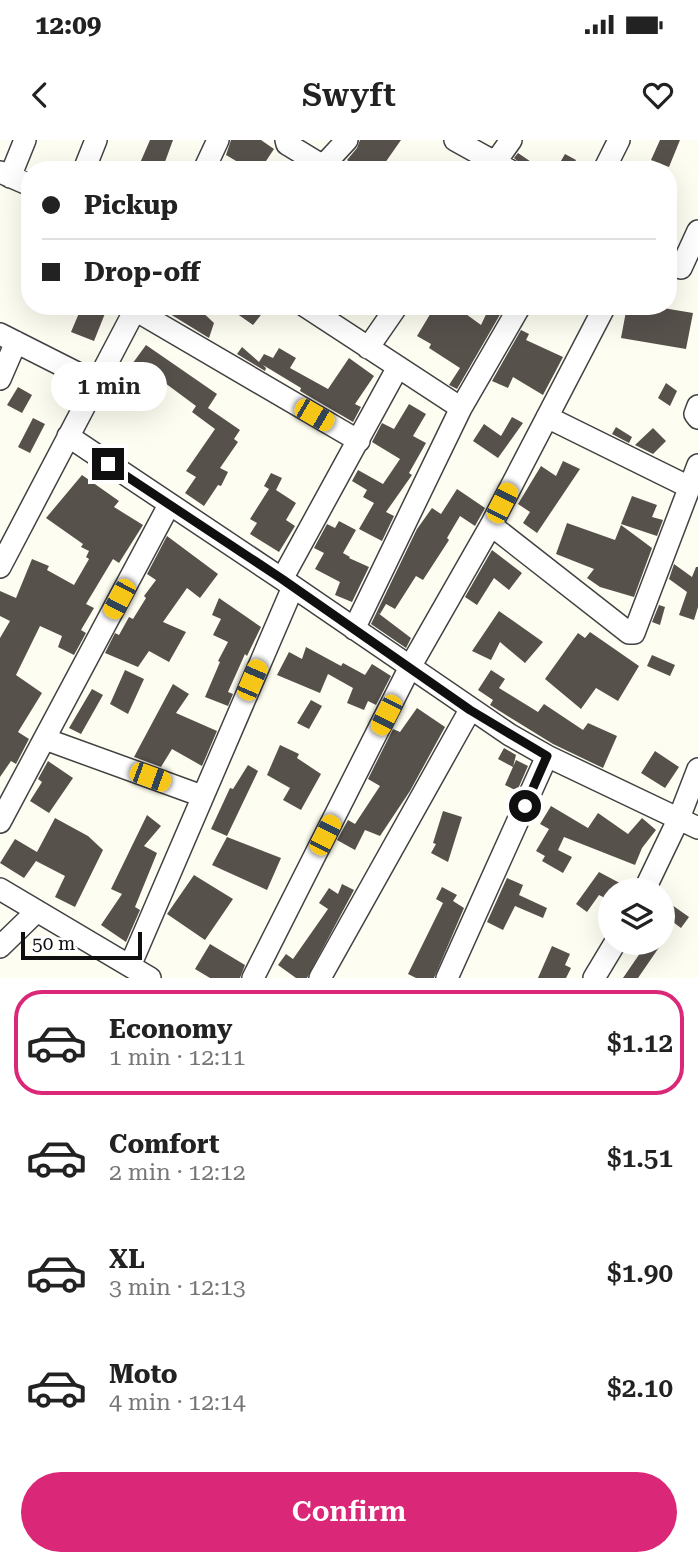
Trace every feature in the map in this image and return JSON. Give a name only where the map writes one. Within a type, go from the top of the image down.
[{"type":"street","points":[[21,182],[5,174],[24,140]]},
{"type":"street","points":[[88,161],[96,140]]},
{"type":"street","points":[[208,161],[218,140]]},
{"type":"street","points":[[286,140],[287,144],[315,161]]},
{"type":"street","points":[[330,161],[347,140]]},
{"type":"street","points":[[455,140],[488,161]]},
{"type":"street","points":[[501,161],[511,140]]},
{"type":"street","points":[[608,161],[619,140]]},
{"type":"street","points":[[682,269],[698,231]]},
{"type":"street","points":[[0,567],[132,315]]},
{"type":"street","points":[[148,315],[359,441]]},
{"type":"street","points":[[318,315],[461,408]]},
{"type":"street","points":[[368,348],[391,315]]},
{"type":"street","points":[[354,629],[461,408],[515,315]]},
{"type":"street","points":[[253,978],[410,667],[491,525],[600,315]]},
{"type":"street","points":[[0,379],[8,338],[97,383]]},
{"type":"street","points":[[131,966],[287,583],[398,367]]},
{"type":"street","points":[[698,406],[695,414],[698,418]]},
{"type":"street","points":[[547,417],[689,487]]},
{"type":"street","points":[[68,436],[470,710],[547,756],[698,828]]},
{"type":"street","points":[[491,525],[629,633],[634,633],[698,465]]},
{"type":"street","points":[[0,822],[169,505]]},
{"type":"street","points":[[320,978],[470,710]]},
{"type":"street","points":[[45,739],[202,796]]},
{"type":"street","points":[[447,978],[547,756]]},
{"type":"street","points":[[650,878],[698,769]]},
{"type":"street","points":[[0,889],[150,978]]},
{"type":"street","points":[[0,947],[37,911]]},
{"type":"street","points":[[594,978],[608,955]]},
{"type":"building","points":[[150,140],[173,140],[165,161],[141,161]]},
{"type":"building","points":[[231,140],[261,140],[274,149],[266,161],[236,161],[226,155]]},
{"type":"building","points":[[360,140],[401,140],[386,161],[348,161]]},
{"type":"building","points":[[660,140],[680,140],[671,161],[651,160]]},
{"type":"building","points":[[518,153],[530,161],[518,161],[514,158]]},
{"type":"building","points":[[565,154],[576,160],[576,161],[561,161]]},
{"type":"building","points":[[677,310],[693,313],[686,349],[621,338],[625,315],[677,315]]},
{"type":"building","points":[[78,315],[104,315],[94,341],[71,332]]},
{"type":"building","points":[[172,315],[206,315],[214,323],[209,338]]},
{"type":"building","points":[[239,315],[261,315],[253,325]]},
{"type":"building","points":[[430,315],[467,315],[481,325],[486,315],[500,315],[457,389],[449,385],[460,368],[429,348],[431,344],[417,336]]},
{"type":"building","points":[[521,330],[529,334],[526,340],[563,357],[543,395],[513,377],[508,388],[492,381]]},
{"type":"building","points":[[146,345],[217,394],[208,408],[240,430],[234,439],[238,442],[220,468],[228,472],[221,486],[218,485],[204,506],[185,493],[196,477],[186,471],[215,429],[192,412],[196,406],[161,380],[152,394],[141,387],[138,392],[123,381]]},
{"type":"building","points":[[242,347],[259,362],[264,354],[273,358],[279,348],[296,358],[290,368],[328,389],[349,358],[374,376],[355,404],[361,407],[353,422],[300,391],[301,388],[263,365],[265,371],[237,354]]},
{"type":"building","points":[[666,383],[677,391],[670,406],[658,398]]},
{"type":"building","points":[[18,387],[32,395],[22,413],[7,405]]},
{"type":"building","points":[[409,404],[426,414],[413,436],[426,443],[409,473],[412,475],[386,512],[394,516],[382,541],[359,529],[374,503],[363,497],[367,490],[352,481],[358,470],[383,484],[400,459],[372,442],[382,423],[394,429]]},
{"type":"building","points":[[512,417],[523,423],[498,458],[473,441],[484,424],[501,436]]},
{"type":"building","points":[[33,418],[45,424],[30,453],[18,447]]},
{"type":"building","points":[[616,427],[632,437],[629,443],[612,434]]},
{"type":"building","points":[[653,428],[666,441],[653,454],[635,445]]},
{"type":"building","points":[[563,461],[580,469],[537,533],[523,523],[530,512],[518,504],[541,466],[556,476]]},
{"type":"building","points":[[271,473],[282,478],[276,490],[296,503],[286,520],[295,526],[279,552],[250,534],[257,523],[250,519],[269,489],[264,486]]},
{"type":"building","points":[[82,475],[119,501],[114,507],[143,525],[119,563],[113,559],[86,604],[94,608],[81,630],[86,633],[74,655],[58,647],[62,636],[40,626],[16,675],[42,693],[18,732],[29,739],[16,764],[11,761],[0,777],[0,638],[10,621],[0,616],[0,591],[16,598],[32,559],[49,566],[47,570],[74,585],[89,559],[86,557],[89,551],[46,518]]},
{"type":"building","points":[[457,489],[485,508],[475,526],[460,516],[447,538],[449,540],[423,580],[416,576],[395,609],[386,604],[380,614],[378,613],[411,638],[406,648],[371,624],[417,529],[432,508],[441,514]]},
{"type":"building","points":[[632,496],[657,505],[652,517],[663,520],[657,536],[621,524]]},
{"type":"building","points":[[339,521],[356,530],[343,553],[369,567],[352,602],[335,595],[340,582],[315,569],[324,553],[314,548],[327,524],[335,528]]},
{"type":"building","points":[[567,523],[615,540],[621,525],[652,548],[634,597],[600,587],[587,578],[594,569],[556,554]]},
{"type":"building","points":[[167,536],[218,574],[200,598],[187,588],[163,622],[186,632],[169,662],[149,651],[138,667],[105,653],[115,633],[119,635],[129,617],[133,619],[146,598],[144,596],[156,580],[147,574]]},
{"type":"building","points":[[492,550],[522,573],[509,590],[494,578],[477,605],[465,597]]},
{"type":"building","points":[[674,564],[692,577],[698,567],[698,607],[694,620],[679,615],[687,592],[669,579]]},
{"type":"building","points":[[219,598],[261,627],[228,692],[233,694],[228,706],[205,697],[228,642],[213,635],[221,619],[212,615]]},
{"type":"building","points":[[659,605],[665,607],[660,625],[652,622]]},
{"type":"building","points":[[499,611],[543,642],[525,663],[500,642],[491,660],[472,651]]},
{"type":"building","points":[[590,632],[639,666],[618,701],[596,688],[581,709],[545,679],[578,633],[585,638]]},
{"type":"building","points":[[306,647],[341,666],[343,663],[365,675],[372,664],[391,676],[376,705],[368,701],[364,710],[347,703],[353,688],[328,674],[320,693],[277,675],[289,652],[302,659]]},
{"type":"building","points":[[652,655],[675,665],[670,676],[647,666]]},
{"type":"building","points":[[125,670],[144,679],[128,714],[110,704]]},
{"type":"building","points":[[491,670],[505,679],[499,688],[538,712],[544,704],[583,730],[588,723],[617,736],[603,768],[553,744],[490,705],[493,700],[478,690]]},
{"type":"building","points":[[173,684],[189,694],[176,713],[217,731],[202,766],[172,749],[161,767],[134,757]]},
{"type":"building","points":[[92,689],[103,695],[81,734],[69,728]]},
{"type":"building","points":[[311,700],[322,706],[309,729],[297,723]]},
{"type":"building","points":[[417,708],[445,727],[410,791],[380,836],[365,830],[355,850],[337,840],[348,820],[355,824],[380,786],[368,779],[393,729],[400,732]]},
{"type":"building","points":[[280,745],[299,754],[297,758],[321,774],[301,810],[283,800],[290,788],[267,775]]},
{"type":"building","points":[[504,748],[516,755],[513,767],[498,759]]},
{"type":"building","points":[[655,751],[679,767],[665,788],[641,773]]},
{"type":"building","points":[[516,760],[528,766],[517,791],[505,785]]},
{"type":"building","points":[[48,761],[73,778],[49,813],[30,801],[42,782],[38,779]]},
{"type":"building","points":[[248,765],[258,771],[227,836],[211,829],[230,788],[233,789]]},
{"type":"building","points":[[551,806],[588,828],[598,813],[628,834],[642,818],[656,830],[642,848],[635,865],[564,837],[558,850],[572,857],[563,873],[542,861],[545,856],[536,851],[549,829],[540,824]]},
{"type":"building","points":[[443,811],[462,817],[448,862],[431,853],[436,844],[433,843]]},
{"type":"building","points":[[147,815],[161,826],[144,846],[157,853],[135,907],[140,910],[126,942],[101,925],[122,894],[111,889]]},
{"type":"building","points":[[55,818],[88,836],[103,850],[75,907],[55,897],[65,876],[36,861],[24,878],[0,863],[15,839],[37,852]]},
{"type":"building","points":[[227,837],[281,858],[267,890],[212,865]]},
{"type":"building","points":[[599,872],[610,878],[598,878],[598,896],[587,912],[576,904]]},
{"type":"building","points":[[194,875],[233,899],[205,940],[167,914]]},
{"type":"building","points":[[507,878],[523,885],[519,895],[547,908],[543,918],[515,906],[503,930],[487,922]]},
{"type":"building","points":[[342,884],[354,890],[307,978],[296,978],[278,965],[286,954],[293,959],[328,909],[319,903],[329,888],[338,894]]},
{"type":"building","points":[[442,887],[457,895],[453,901],[464,908],[434,978],[416,978],[408,974],[443,903],[436,899]]},
{"type":"building","points":[[675,907],[689,917],[681,928],[675,924]]},
{"type":"building","points":[[210,944],[245,965],[240,978],[210,978],[195,969]]},
{"type":"building","points":[[552,946],[570,954],[565,965],[571,968],[566,978],[538,978]]},
{"type":"building","points":[[639,955],[654,955],[638,978],[623,978]]},
{"type":"route","points":[[108,464],[282,579],[470,710],[547,756],[525,806]]}]
